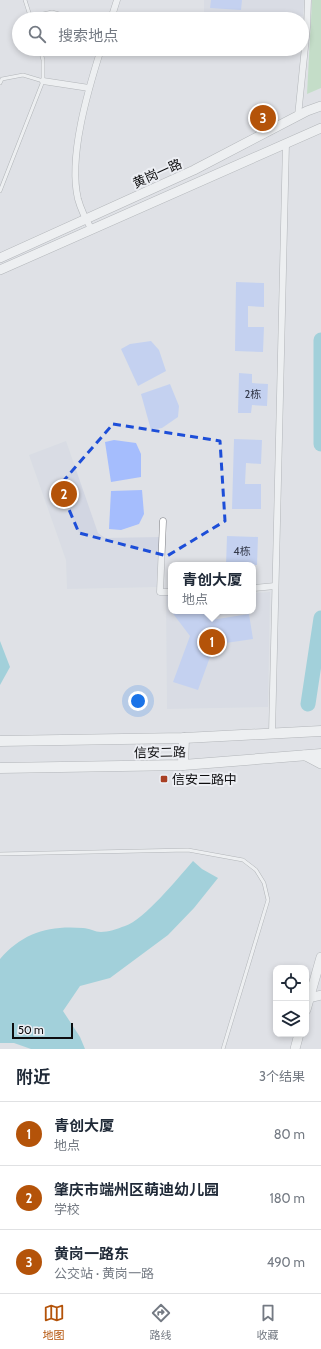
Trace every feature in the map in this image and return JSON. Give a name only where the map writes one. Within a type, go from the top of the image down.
[{"type":"main road","name":"黄岗一路","points":[[0,258],[194,170],[307,111],[321,106]]},
{"type":"main road","name":"黄岗一路","points":[[0,270],[286,143],[321,129]]},
{"type":"main road","points":[[305,732],[321,726]]},
{"type":"main road","name":"信安二路","points":[[0,741],[184,738],[321,731]]},
{"type":"main road","points":[[183,765],[184,738]]},
{"type":"main road","name":"信安二路","points":[[0,768],[183,765],[321,754]]},
{"type":"main road","points":[[304,755],[321,764]]},
{"type":"main road","points":[[309,998],[321,957]]},
{"type":"main road","points":[[309,998],[321,995]]},
{"type":"main road","points":[[295,1049],[298,1037]]},
{"type":"street","points":[[113,12],[117,0]]},
{"type":"street","points":[[308,0],[308,12]]},
{"type":"street","points":[[92,230],[86,219],[78,197],[76,180],[77,148],[89,88],[98,56]]},
{"type":"street","points":[[298,116],[304,56]]},
{"type":"street","points":[[43,80],[89,88]]},
{"type":"street","points":[[272,733],[286,143]]},
{"type":"street","points":[[163,521],[160,592],[168,592]]},
{"type":"street","points":[[256,588],[275,586]]},
{"type":"lane","points":[[25,0],[29,12]]},
{"type":"lane","points":[[0,189],[43,80],[42,56]]},
{"type":"lane","points":[[0,83],[2,79],[24,75],[43,80]]},
{"type":"lane","points":[[0,854],[188,850],[242,860],[256,870],[264,883],[268,900],[223,1049]]},
{"type":"highlighted area","points":[[113,424],[220,441],[225,521],[167,556],[79,533],[59,486]]},
{"type":"shaded area","points":[[204,0],[304,0],[303,12],[204,12]]},
{"type":"shaded area","points":[[66,441],[98,533],[105,538],[161,537],[159,587],[67,589],[66,560],[29,455]]},
{"type":"shaded area","points":[[270,592],[268,707],[167,709],[166,595],[168,595],[168,614],[256,614],[256,593]]},
{"type":"green space","points":[[312,0],[321,0],[321,88],[307,94]]},
{"type":"water","points":[[0,641],[10,667],[0,685]]},
{"type":"water","points":[[193,861],[202,869],[218,878],[194,908],[168,935],[110,978],[80,986],[63,1011],[80,1037],[85,1049],[31,1049],[14,1043],[0,1043],[0,959],[8,950],[27,937],[48,930],[71,927],[85,928],[101,932],[110,931],[125,926],[142,916]]},
{"type":"building","points":[[211,0],[242,0],[241,10],[210,8]]},
{"type":"building","points":[[236,282],[264,283],[264,307],[248,306],[248,327],[264,327],[263,352],[235,351]]},
{"type":"building","points":[[151,341],[159,350],[166,371],[138,386],[121,349],[130,344]]},
{"type":"building","points":[[239,373],[252,374],[252,383],[268,384],[267,406],[252,405],[251,413],[238,413]]},
{"type":"building","points":[[170,384],[179,406],[178,417],[162,428],[151,430],[141,394]]},
{"type":"building","points":[[234,439],[262,440],[261,464],[246,463],[245,484],[261,484],[261,509],[232,509]]},
{"type":"building","points":[[114,440],[136,443],[141,454],[141,477],[111,482],[105,442]]},
{"type":"building","points":[[142,490],[144,514],[139,524],[121,530],[109,529],[111,491]]},
{"type":"building","points":[[227,536],[258,537],[257,565],[256,562],[226,562]]},
{"type":"building","points":[[173,614],[207,614],[211,620],[249,614],[253,639],[219,644],[213,649],[198,690],[173,682],[190,636]]},
{"type":"waterway","points":[[321,340],[321,444]]},
{"type":"waterway","points":[[308,704],[321,618]]},
{"type":"place","name":"黄岗一路东","points":[[263,118]]},
{"type":"place","name":"肇庆市端州区萌迪幼儿园","points":[[64,494]]},
{"type":"place","name":"青创大厦","points":[[212,642]]},
{"type":"place","name":"信安二路中","points":[[164,779]]}]
